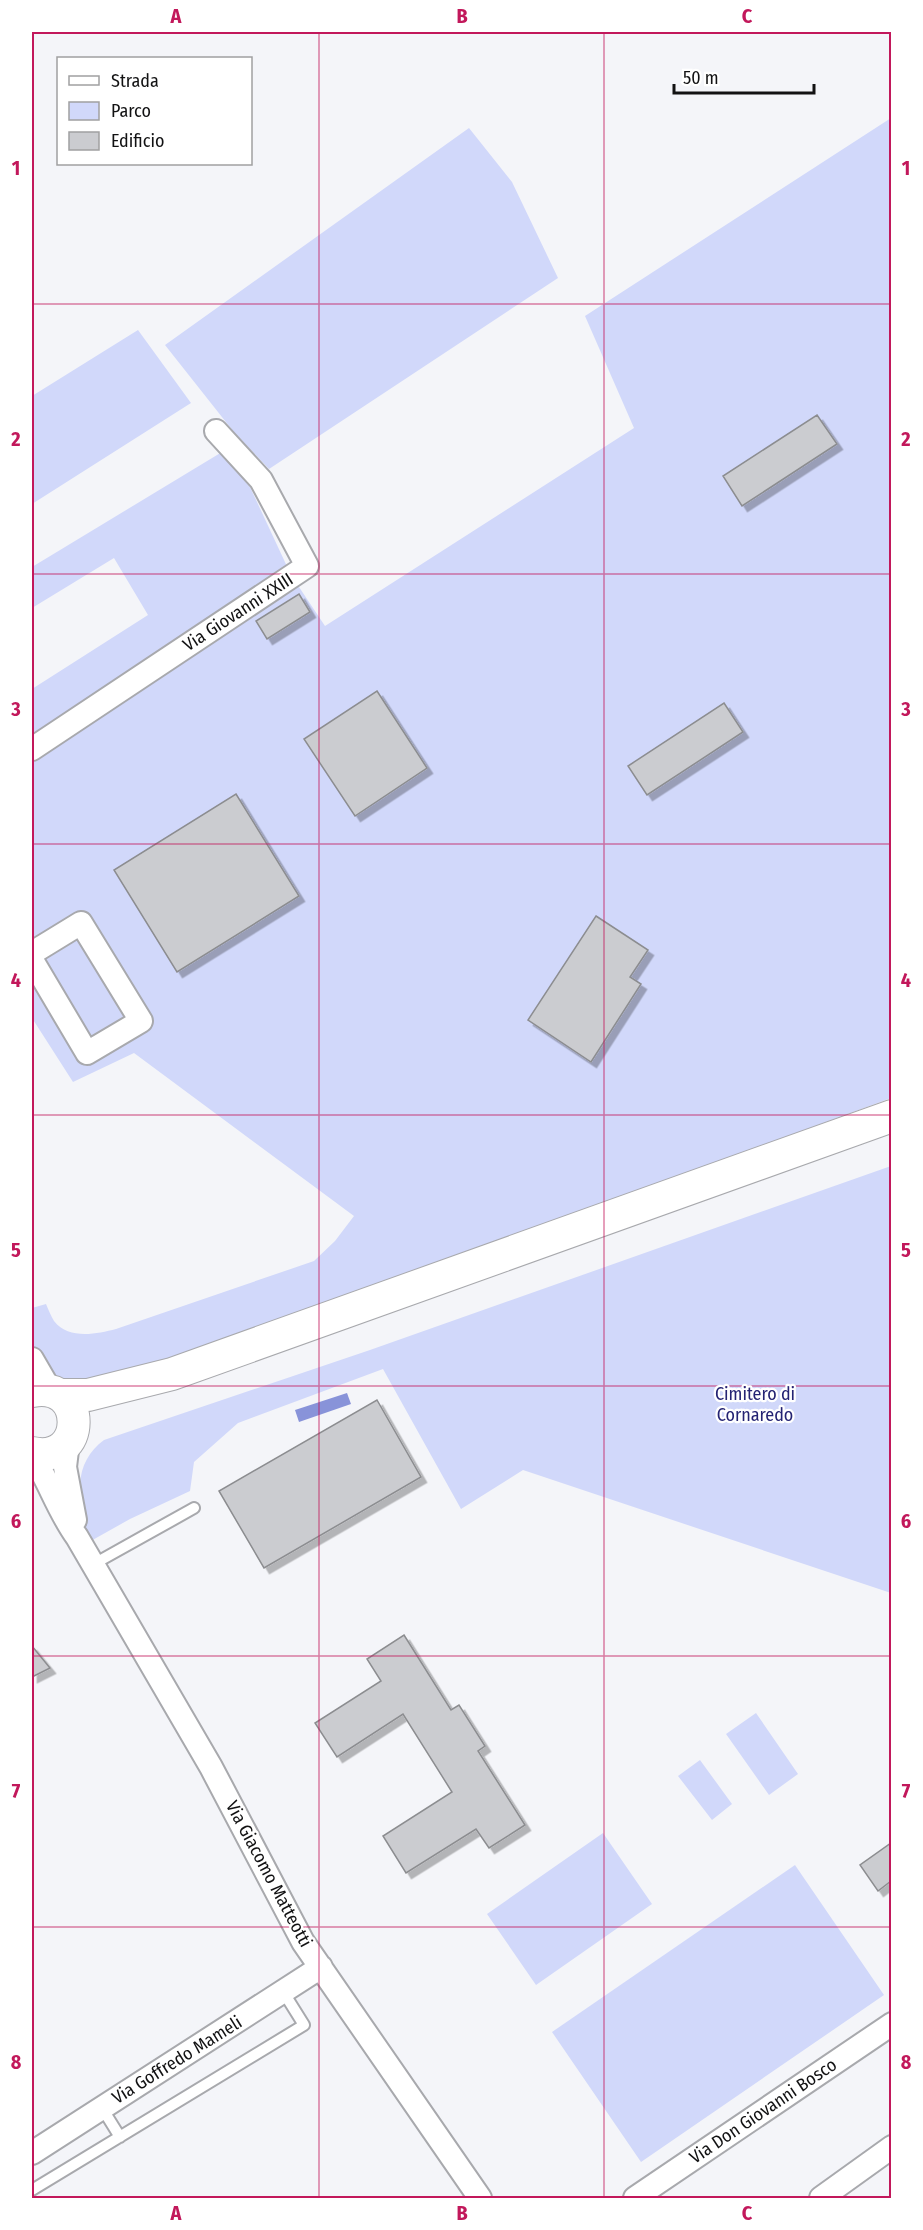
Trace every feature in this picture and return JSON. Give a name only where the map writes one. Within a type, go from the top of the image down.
[{"type":"street","name":"Via Giovanni XXIII","points":[[32,749],[307,566],[261,480],[216,431]]},
{"type":"street","points":[[32,953],[81,923],[141,1021],[87,1053],[38,984],[32,960]]},
{"type":"street","points":[[47,1392],[77,1396],[98,1393],[172,1374],[891,1116]]},
{"type":"street","points":[[32,1359],[47,1392],[68,1402],[73,1412],[75,1422],[70,1437]]},
{"type":"street","points":[[32,1454],[51,1454],[60,1449],[70,1437],[104,1408],[172,1374]]},
{"type":"street","name":"Via Giacomo Matteotti","points":[[70,1437],[65,1467],[77,1537]]},
{"type":"street","name":"Via Giacomo Matteotti","points":[[32,1454],[47,1480],[65,1521],[77,1537],[211,1767],[303,1942],[480,2199]]},
{"type":"street","name":"Via Goffredo Mameli","points":[[32,2153],[321,1967]]},
{"type":"street","name":"Via Don Giovanni Bosco","points":[[635,2199],[891,2024]]},
{"type":"street","points":[[821,2199],[891,2147]]},
{"type":"lane","points":[[92,1565],[194,1508]]},
{"type":"lane","points":[[32,2190],[304,2025],[284,1992]]},
{"type":"lane","points":[[102,2108],[120,2137]]},
{"type":"green space","points":[[891,118],[891,1098],[416,1274],[102,1385],[60,1380],[48,1372],[32,1343],[32,1308],[46,1304],[54,1321],[60,1327],[75,1333],[92,1334],[116,1329],[314,1261],[335,1241],[354,1216],[134,1053],[73,1082],[32,1018],[32,689],[148,615],[114,558],[32,608],[32,567],[222,452],[250,487],[291,575],[325,626],[634,428],[585,316]]},
{"type":"green space","points":[[469,128],[512,182],[558,278],[269,469],[233,431],[165,345]]},
{"type":"green space","points":[[138,330],[191,403],[32,504],[32,396]]},
{"type":"green space","name":"Cimitero di Cornaredo","points":[[891,1166],[891,1593],[523,1470],[461,1509],[383,1369],[238,1423],[194,1462],[190,1491],[130,1519],[89,1542],[84,1533],[74,1490],[80,1484],[87,1459],[104,1440],[370,1350]]},
{"type":"green space","points":[[756,1713],[798,1774],[769,1795],[726,1734]]},
{"type":"green space","points":[[700,1760],[732,1804],[712,1820],[678,1776]]},
{"type":"green space","points":[[603,1833],[652,1904],[536,1985],[487,1914]]},
{"type":"green space","points":[[795,1865],[884,1995],[641,2162],[552,2032]]},
{"type":"water","points":[[347,1393],[351,1404],[299,1422],[295,1410]]},
{"type":"building","points":[[817,415],[837,444],[742,506],[723,476]]},
{"type":"building","points":[[299,594],[310,612],[267,639],[256,621]]},
{"type":"building","points":[[377,691],[427,768],[355,816],[304,739]]},
{"type":"building","points":[[724,703],[743,732],[647,795],[628,766]]},
{"type":"building","points":[[236,794],[299,896],[177,972],[114,870]]},
{"type":"building","points":[[596,916],[648,950],[630,977],[641,984],[591,1062],[528,1020]]},
{"type":"building","points":[[377,1400],[421,1477],[264,1568],[219,1491]]},
{"type":"building","points":[[404,1635],[451,1710],[459,1705],[485,1746],[478,1751],[525,1825],[489,1848],[476,1829],[406,1873],[383,1836],[452,1792],[403,1714],[337,1757],[315,1723],[381,1681],[367,1659]]},
{"type":"building","points":[[32,1646],[50,1668],[32,1677]]},
{"type":"building","points":[[891,1843],[891,1881],[878,1891],[860,1865]]}]
